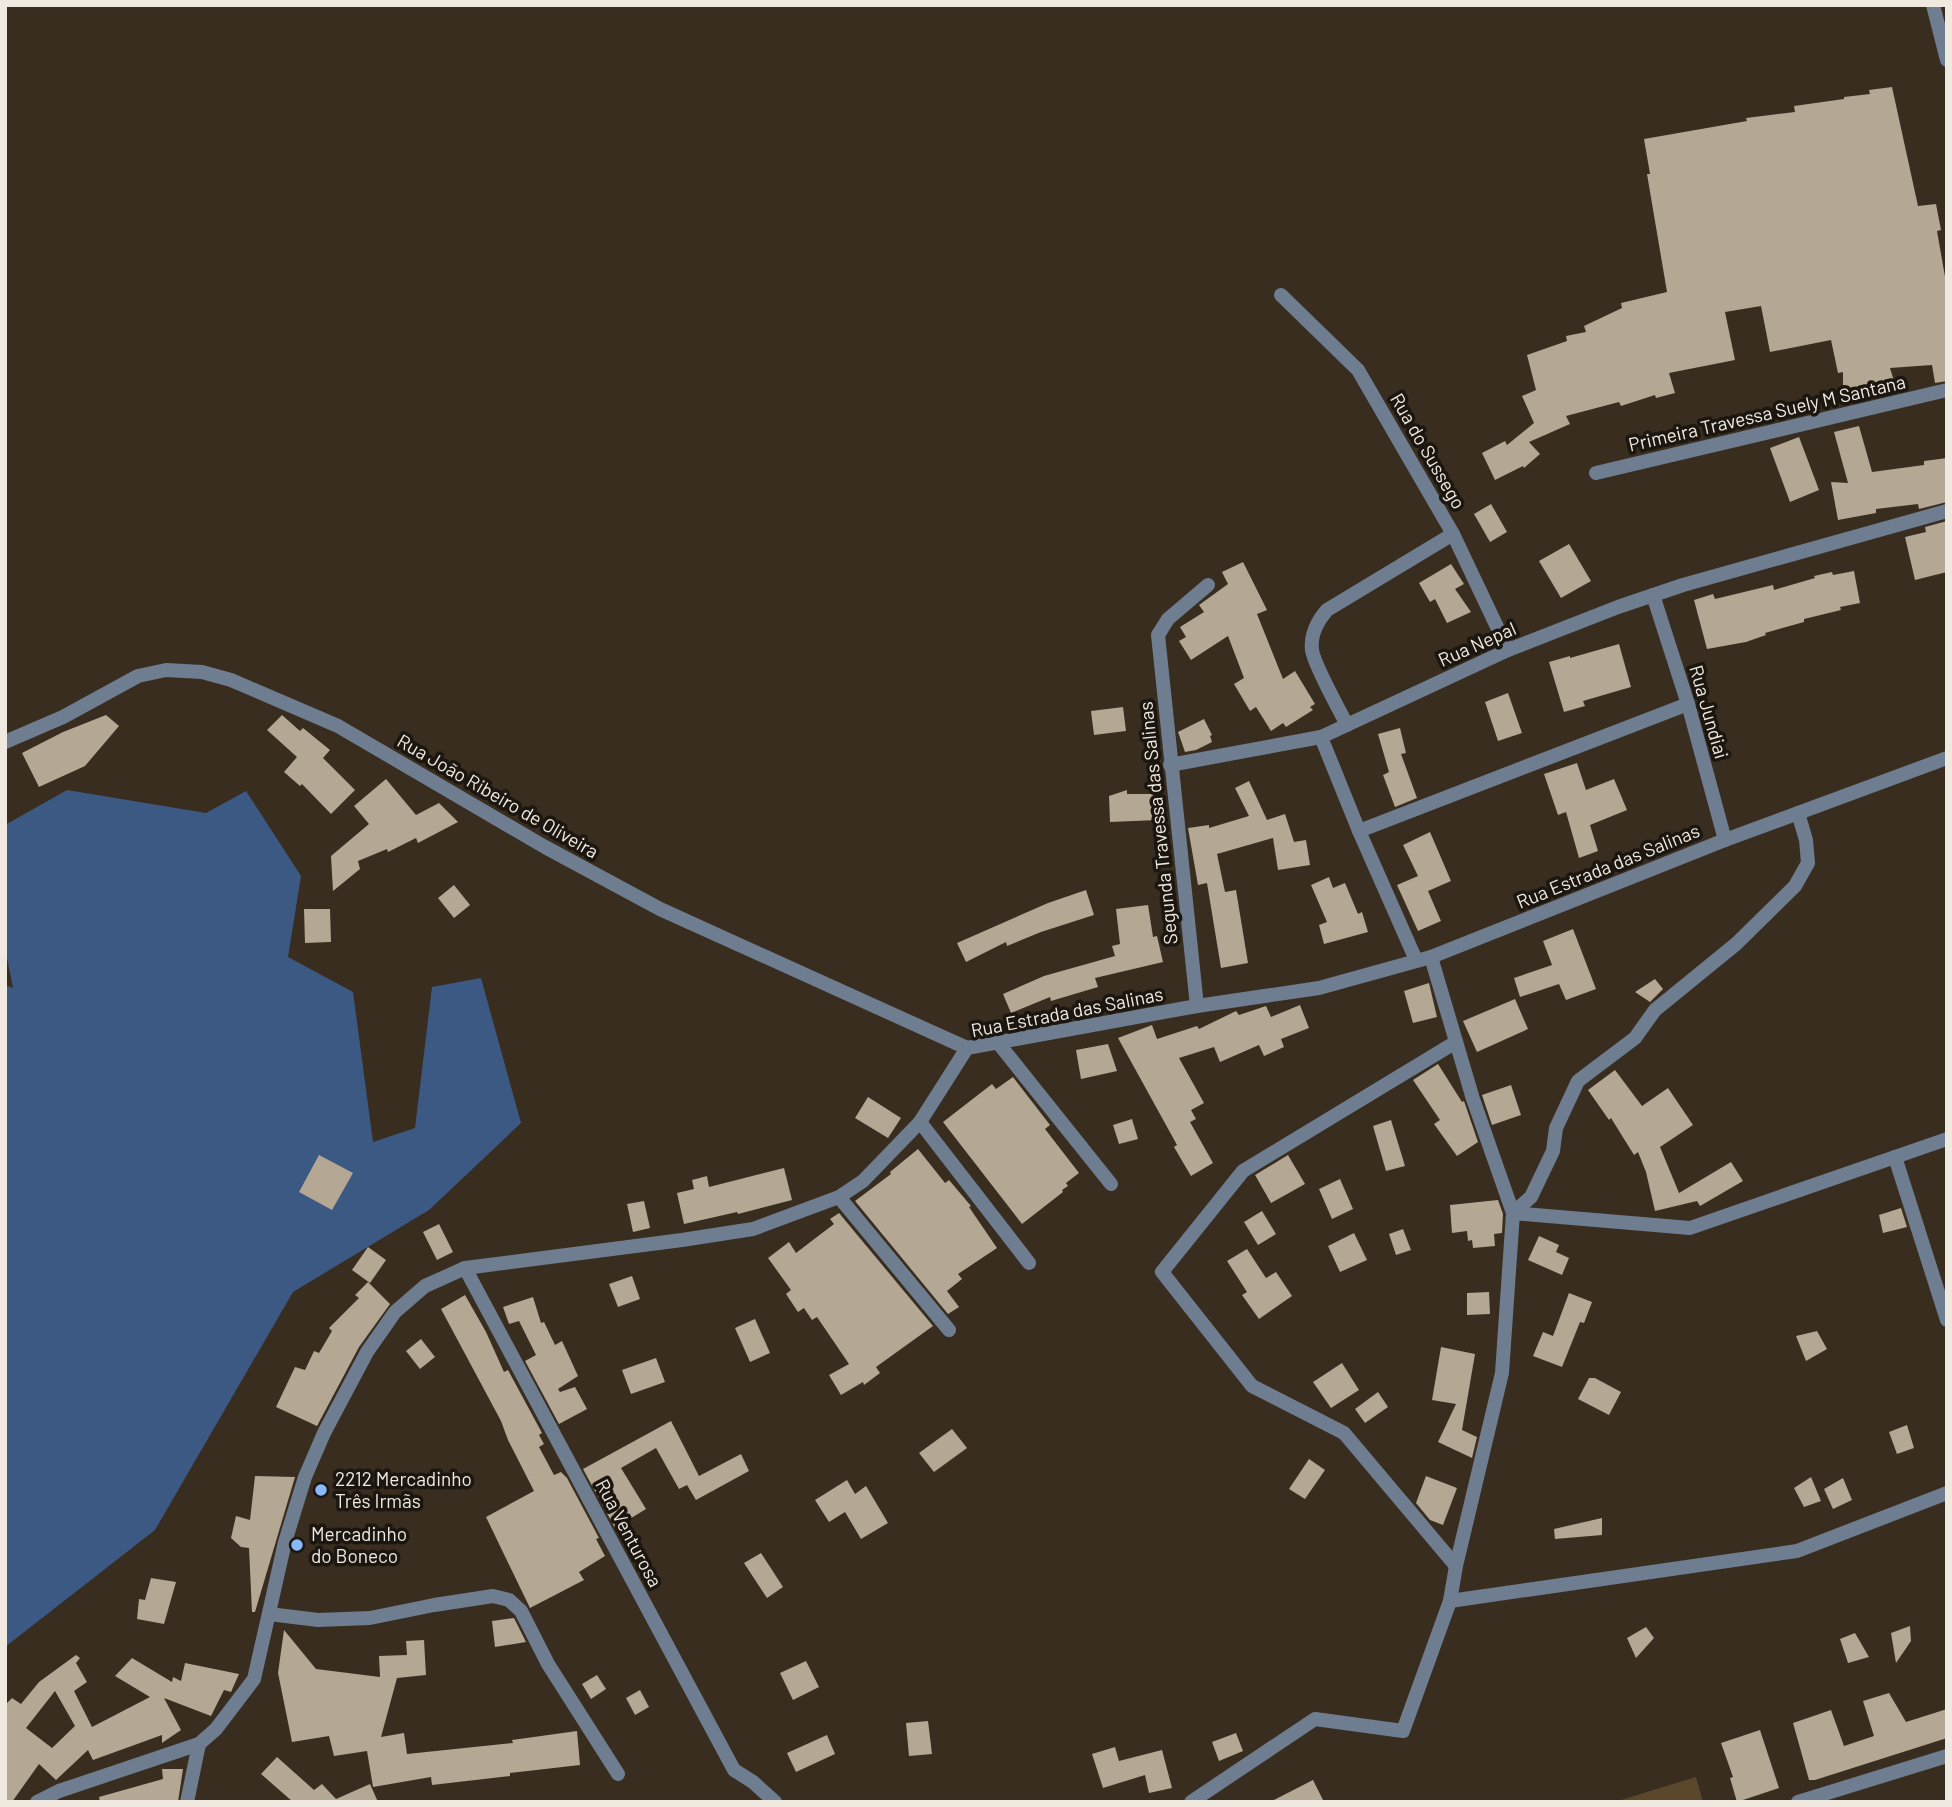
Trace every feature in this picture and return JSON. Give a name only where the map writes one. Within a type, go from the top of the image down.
[{"type":"street","points":[[1933,5],[1947,60]]},
{"type":"street","name":"Rua do Sussego","points":[[1281,295],[1358,370],[1453,534],[1508,650]]},
{"type":"street","name":"Primeira Travessa Suely M Santana","points":[[1596,473],[1947,390]]},
{"type":"street","name":"Rua Nepal","points":[[1321,737],[1508,650],[1653,595],[1947,511]]},
{"type":"street","points":[[1347,725],[1312,651],[1315,628],[1320,618],[1327,610],[1453,534]]},
{"type":"street","name":"Segunda Travessa das Salinas","points":[[1197,1006],[1158,635],[1167,619],[1208,585]]},
{"type":"street","name":"Rua Jundiai","points":[[1653,595],[1688,704],[1725,840]]},
{"type":"street","name":"Rua João Ribeiro de Oliveira","points":[[5,742],[63,717],[138,676],[166,670],[202,672],[232,680],[338,726],[545,847],[660,909],[967,1048]]},
{"type":"street","points":[[1359,831],[1688,704]]},
{"type":"street","points":[[1170,765],[1321,737],[1359,831],[1423,958],[1456,1042],[1513,1213],[1502,1373],[1450,1601],[1403,1731],[1315,1719],[1191,1802]]},
{"type":"street","name":"Rua Estrada das Salinas","points":[[37,1802],[59,1791],[199,1744],[216,1729],[254,1679],[285,1542],[305,1476],[324,1433],[368,1352],[395,1312],[425,1286],[465,1268],[752,1229],[839,1197],[871,1174],[920,1122],[967,1048],[1197,1006],[1318,988],[1423,958],[1725,840],[1947,758]]},
{"type":"street","points":[[1513,1213],[1531,1197],[1553,1152],[1556,1128],[1578,1081],[1635,1038],[1655,1010],[1736,944],[1795,886],[1808,863],[1806,840],[1798,813]]},
{"type":"street","points":[[1456,1042],[1243,1171],[1161,1272],[1252,1385],[1344,1433],[1456,1566]]},
{"type":"street","points":[[999,1044],[1111,1184]]},
{"type":"street","points":[[920,1122],[1029,1263]]},
{"type":"street","points":[[1513,1213],[1690,1228],[1947,1139]]},
{"type":"street","points":[[1895,1157],[1947,1320]]},
{"type":"street","points":[[839,1197],[949,1330]]},
{"type":"street","name":"Rua Venturosa","points":[[465,1268],[734,1770],[753,1782],[775,1802]]},
{"type":"street","points":[[1450,1601],[1797,1551],[1947,1493]]},
{"type":"street","points":[[269,1614],[318,1620],[370,1618],[493,1596],[509,1600],[521,1611],[548,1664],[618,1774]]},
{"type":"street","points":[[187,1802],[199,1744]]},
{"type":"street","points":[[1798,1802],[1947,1756]]},
{"type":"shaded area","points":[[1696,1777],[1703,1802],[1621,1800]]},
{"type":"water","points":[[67,790],[206,813],[246,791],[301,876],[288,957],[353,992],[373,1142],[415,1128],[432,987],[481,978],[521,1123],[429,1210],[293,1292],[155,1530],[5,1647],[5,985],[13,988],[5,948],[5,825]]},
{"type":"building","points":[[1892,87],[1918,206],[1936,204],[1941,230],[1937,231],[1947,288],[1947,381],[1935,383],[1932,365],[1890,368],[1894,381],[1843,389],[1843,372],[1838,373],[1831,340],[1770,352],[1761,306],[1725,312],[1735,360],[1669,373],[1675,393],[1656,398],[1655,395],[1621,406],[1619,402],[1566,416],[1570,424],[1529,442],[1540,454],[1524,468],[1523,466],[1495,480],[1482,453],[1505,441],[1507,445],[1534,423],[1522,396],[1536,390],[1527,355],[1567,341],[1566,336],[1586,332],[1584,326],[1622,308],[1621,303],[1667,292],[1647,174],[1650,174],[1644,139],[1747,121],[1746,118],[1795,112],[1794,106],[1870,94],[1869,90]]},
{"type":"building","points":[[1859,426],[1872,472],[1924,465],[1924,461],[1947,458],[1947,502],[1919,509],[1918,504],[1876,509],[1876,513],[1838,520],[1831,482],[1848,483],[1834,432]]},
{"type":"building","points":[[1799,437],[1819,490],[1790,502],[1770,448]]},
{"type":"building","points":[[1491,504],[1507,532],[1490,542],[1474,514]]},
{"type":"building","points":[[1947,521],[1947,572],[1915,580],[1905,537],[1926,532],[1925,527]]},
{"type":"building","points":[[1569,544],[1591,581],[1561,598],[1539,561]]},
{"type":"building","points":[[1243,562],[1267,610],[1257,614],[1283,679],[1295,671],[1315,704],[1310,707],[1313,710],[1286,727],[1283,723],[1271,731],[1256,707],[1250,711],[1234,684],[1244,678],[1228,636],[1191,660],[1179,641],[1186,637],[1180,627],[1204,612],[1199,605],[1228,584],[1222,572]]},
{"type":"building","points":[[1451,564],[1464,584],[1455,589],[1471,612],[1447,623],[1435,599],[1430,602],[1419,583]]},
{"type":"building","points":[[1854,571],[1860,603],[1804,619],[1804,622],[1765,633],[1766,635],[1746,642],[1707,649],[1694,600],[1713,594],[1715,599],[1773,585],[1774,590],[1815,578],[1814,576]]},
{"type":"building","points":[[1619,644],[1631,687],[1583,701],[1585,706],[1564,712],[1549,662]]},
{"type":"building","points":[[1508,693],[1522,733],[1498,741],[1485,702]]},
{"type":"building","points":[[1123,707],[1126,731],[1094,735],[1091,711]]},
{"type":"building","points":[[106,715],[119,726],[85,766],[39,787],[22,753],[63,732]]},
{"type":"building","points":[[282,715],[300,731],[303,728],[330,750],[323,758],[355,790],[331,814],[302,784],[300,786],[284,772],[297,757],[267,730]]},
{"type":"building","points":[[1204,719],[1212,735],[1212,742],[1185,752],[1178,732]]},
{"type":"building","points":[[1400,728],[1406,753],[1401,754],[1417,798],[1395,807],[1383,775],[1389,772],[1378,734]]},
{"type":"building","points":[[1577,763],[1586,790],[1614,779],[1627,810],[1590,825],[1598,851],[1579,858],[1566,812],[1558,815],[1544,774]]},
{"type":"building","points":[[386,779],[416,815],[439,803],[458,822],[418,843],[416,838],[388,852],[387,849],[358,861],[360,869],[333,891],[331,856],[369,824],[354,806]]},
{"type":"building","points":[[1249,781],[1267,820],[1285,814],[1294,842],[1306,840],[1310,865],[1278,870],[1273,838],[1217,854],[1225,892],[1236,890],[1248,963],[1221,968],[1207,883],[1198,885],[1188,828],[1209,825],[1209,828],[1249,816],[1235,788]]},
{"type":"building","points":[[1127,790],[1127,794],[1158,794],[1158,820],[1110,822],[1109,796]]},
{"type":"building","points":[[1430,832],[1451,881],[1428,891],[1441,921],[1418,931],[1397,885],[1418,876],[1403,845]]},
{"type":"building","points":[[1329,877],[1333,888],[1345,883],[1358,914],[1362,912],[1368,932],[1324,944],[1319,925],[1327,922],[1311,885]]},
{"type":"building","points":[[454,885],[470,905],[454,918],[438,898]]},
{"type":"building","points":[[1086,890],[1094,915],[1007,946],[1006,942],[966,962],[957,943],[1048,903]]},
{"type":"building","points":[[1148,905],[1153,937],[1157,936],[1163,962],[1095,978],[1098,987],[1051,1001],[1050,997],[1011,1013],[1003,994],[1044,976],[1115,956],[1112,946],[1120,944],[1116,909]]},
{"type":"building","points":[[304,909],[330,909],[331,942],[305,943]]},
{"type":"building","points":[[1573,929],[1596,989],[1566,1000],[1559,984],[1520,997],[1514,978],[1552,965],[1543,941]]},
{"type":"building","points":[[1655,979],[1663,989],[1650,1002],[1635,992]]},
{"type":"building","points":[[1429,983],[1437,1017],[1413,1023],[1404,991]]},
{"type":"building","points":[[1515,999],[1528,1029],[1477,1052],[1463,1021]]},
{"type":"building","points":[[1300,1005],[1309,1028],[1281,1039],[1284,1047],[1264,1056],[1259,1045],[1220,1062],[1214,1047],[1179,1058],[1204,1103],[1191,1110],[1196,1119],[1190,1122],[1213,1163],[1191,1176],[1174,1147],[1177,1145],[1118,1038],[1152,1025],[1157,1039],[1197,1026],[1199,1029],[1236,1011],[1239,1015],[1266,1006],[1271,1017]]},
{"type":"building","points":[[1108,1044],[1117,1071],[1081,1079],[1076,1050]]},
{"type":"building","points":[[1438,1064],[1462,1102],[1464,1101],[1478,1142],[1457,1156],[1434,1124],[1440,1120],[1413,1080]]},
{"type":"building","points":[[1615,1070],[1642,1106],[1668,1088],[1693,1125],[1660,1147],[1679,1193],[1731,1162],[1743,1181],[1700,1206],[1697,1201],[1655,1211],[1646,1172],[1638,1152],[1634,1155],[1611,1118],[1609,1120],[1588,1090]]},
{"type":"building","points":[[1013,1077],[1050,1125],[1045,1129],[1079,1173],[1066,1183],[1068,1186],[1063,1192],[1022,1224],[943,1122],[992,1084],[996,1089]]},
{"type":"building","points":[[1511,1085],[1521,1115],[1492,1125],[1482,1095]]},
{"type":"building","points":[[868,1097],[901,1118],[888,1138],[855,1118]]},
{"type":"building","points":[[1132,1119],[1138,1139],[1119,1144],[1113,1125]]},
{"type":"building","points":[[1391,1120],[1405,1166],[1386,1171],[1373,1126]]},
{"type":"building","points":[[918,1149],[945,1183],[949,1180],[971,1206],[969,1207],[997,1248],[958,1274],[962,1279],[947,1291],[959,1307],[948,1314],[855,1201]]},
{"type":"building","points":[[319,1155],[353,1173],[332,1210],[299,1192]]},
{"type":"building","points":[[1288,1155],[1305,1184],[1271,1203],[1255,1175]]},
{"type":"building","points":[[784,1168],[792,1200],[684,1224],[677,1193],[694,1189],[692,1180],[707,1176],[709,1187]]},
{"type":"building","points":[[1340,1179],[1353,1209],[1332,1219],[1319,1189]]},
{"type":"building","points":[[1498,1200],[1503,1214],[1502,1233],[1494,1234],[1495,1246],[1473,1248],[1472,1240],[1468,1241],[1467,1231],[1452,1233],[1450,1205]]},
{"type":"building","points":[[644,1201],[650,1228],[633,1232],[627,1204]]},
{"type":"building","points":[[1901,1208],[1907,1227],[1883,1233],[1879,1215]]},
{"type":"building","points":[[1262,1211],[1276,1234],[1258,1245],[1244,1222]]},
{"type":"building","points":[[839,1213],[933,1326],[876,1367],[880,1373],[864,1385],[863,1382],[841,1395],[829,1375],[849,1364],[817,1317],[812,1320],[804,1308],[798,1312],[786,1294],[791,1290],[768,1258],[789,1242],[796,1253],[834,1224],[830,1219]]},
{"type":"building","points":[[439,1224],[453,1252],[437,1260],[423,1232]]},
{"type":"building","points":[[1403,1229],[1411,1250],[1396,1255],[1389,1234]]},
{"type":"building","points":[[1354,1233],[1367,1260],[1340,1272],[1328,1246]]},
{"type":"building","points":[[1539,1236],[1559,1245],[1556,1252],[1569,1258],[1562,1275],[1528,1260]]},
{"type":"building","points":[[368,1247],[386,1260],[370,1283],[352,1270]]},
{"type":"building","points":[[1247,1249],[1266,1278],[1276,1272],[1292,1296],[1259,1319],[1242,1295],[1247,1292],[1227,1261]]},
{"type":"building","points":[[632,1276],[640,1299],[618,1307],[609,1284]]},
{"type":"building","points":[[368,1282],[390,1304],[359,1347],[317,1426],[276,1407],[295,1367],[305,1370],[314,1351],[319,1353],[332,1331],[329,1328],[359,1298],[355,1295]]},
{"type":"building","points":[[1489,1292],[1490,1314],[1467,1315],[1467,1293]]},
{"type":"building","points":[[1569,1293],[1592,1302],[1584,1323],[1580,1322],[1562,1367],[1533,1356],[1543,1332],[1553,1336]]},
{"type":"building","points":[[465,1295],[504,1372],[508,1370],[542,1433],[539,1435],[544,1444],[539,1447],[554,1475],[561,1472],[567,1478],[599,1538],[596,1539],[605,1556],[579,1572],[584,1580],[530,1608],[486,1517],[534,1491],[501,1421],[441,1309]]},
{"type":"building","points":[[533,1297],[541,1323],[544,1322],[555,1345],[562,1341],[578,1376],[558,1389],[560,1392],[575,1387],[587,1409],[559,1424],[525,1361],[536,1355],[519,1321],[509,1324],[503,1307]]},
{"type":"building","points":[[755,1319],[770,1353],[750,1362],[735,1328]]},
{"type":"building","points":[[1817,1331],[1827,1349],[1806,1361],[1796,1336]]},
{"type":"building","points":[[421,1339],[435,1357],[420,1369],[406,1351]]},
{"type":"building","points":[[1441,1347],[1475,1354],[1462,1430],[1477,1437],[1472,1458],[1438,1442],[1456,1404],[1432,1400]]},
{"type":"building","points":[[656,1358],[665,1382],[631,1394],[622,1370]]},
{"type":"building","points":[[1342,1363],[1359,1390],[1331,1408],[1313,1382]]},
{"type":"building","points":[[1589,1378],[1595,1378],[1621,1392],[1609,1415],[1578,1399]]},
{"type":"building","points":[[1378,1392],[1388,1407],[1365,1423],[1355,1409]]},
{"type":"building","points":[[671,1421],[699,1476],[741,1454],[749,1471],[696,1500],[687,1485],[679,1489],[656,1448],[621,1468],[646,1509],[615,1528],[583,1469]]},
{"type":"building","points":[[1907,1425],[1914,1448],[1897,1454],[1889,1432]]},
{"type":"building","points":[[952,1429],[967,1448],[934,1472],[919,1453]]},
{"type":"building","points":[[1309,1459],[1325,1470],[1305,1499],[1289,1489]]},
{"type":"building","points":[[255,1476],[295,1477],[255,1612],[252,1612],[249,1548],[241,1547],[231,1538],[236,1516],[250,1520]]},
{"type":"building","points":[[1426,1476],[1457,1488],[1443,1525],[1430,1520],[1416,1503]]},
{"type":"building","points":[[1811,1477],[1821,1501],[1804,1507],[1794,1488]]},
{"type":"building","points":[[1843,1478],[1852,1500],[1833,1509],[1824,1489]]},
{"type":"building","points":[[847,1480],[855,1494],[866,1486],[888,1523],[861,1539],[845,1512],[829,1522],[815,1500]]},
{"type":"building","points":[[1602,1518],[1602,1535],[1555,1539],[1554,1529]]},
{"type":"building","points":[[761,1553],[783,1587],[767,1598],[744,1563]]},
{"type":"building","points":[[151,1578],[176,1582],[164,1624],[137,1619],[139,1599],[145,1600]]},
{"type":"building","points":[[514,1618],[526,1642],[495,1647],[492,1621]]},
{"type":"building","points":[[1910,1626],[1911,1641],[1896,1663],[1891,1633]]},
{"type":"building","points":[[1646,1627],[1654,1638],[1636,1658],[1627,1638]]},
{"type":"building","points":[[284,1630],[316,1669],[380,1677],[379,1656],[407,1655],[406,1641],[424,1640],[426,1675],[397,1678],[381,1737],[404,1733],[407,1754],[513,1743],[512,1740],[577,1731],[580,1765],[432,1785],[431,1777],[373,1787],[367,1751],[334,1756],[329,1736],[292,1742],[278,1673]]},
{"type":"building","points":[[1855,1633],[1869,1657],[1848,1663],[1840,1639]]},
{"type":"building","points":[[76,1655],[80,1658],[76,1663],[87,1682],[74,1691],[92,1727],[150,1697],[115,1676],[132,1658],[172,1682],[173,1677],[181,1681],[185,1663],[239,1674],[231,1692],[224,1690],[211,1716],[164,1698],[181,1730],[162,1743],[162,1735],[93,1760],[88,1750],[56,1780],[39,1764],[12,1802],[5,1802],[5,1705],[12,1698],[21,1704],[39,1682]],"holes":[[[55,1691],[75,1726],[52,1748],[26,1728]]]},
{"type":"building","points":[[806,1661],[819,1687],[793,1700],[780,1673]]},
{"type":"building","points":[[597,1675],[606,1689],[591,1699],[582,1684]]},
{"type":"building","points":[[640,1690],[649,1707],[635,1715],[626,1698]]},
{"type":"building","points":[[1889,1693],[1906,1722],[1947,1709],[1947,1738],[1809,1780],[1793,1723],[1831,1710],[1844,1746],[1874,1736],[1863,1701]]},
{"type":"building","points":[[928,1721],[932,1754],[909,1756],[906,1723]]},
{"type":"building","points":[[1760,1730],[1779,1788],[1737,1802],[1730,1778],[1733,1777],[1721,1743]]},
{"type":"building","points":[[1236,1733],[1243,1751],[1219,1761],[1212,1742]]},
{"type":"building","points":[[827,1735],[835,1754],[796,1772],[787,1753]]},
{"type":"building","points":[[1115,1747],[1119,1761],[1162,1750],[1172,1788],[1149,1793],[1145,1775],[1103,1788],[1092,1754]]},
{"type":"building","points":[[277,1757],[314,1790],[322,1784],[336,1799],[370,1784],[378,1802],[293,1802],[261,1774]]},
{"type":"building","points":[[162,1769],[183,1769],[178,1802],[100,1802],[99,1797],[163,1779]]},
{"type":"building","points":[[1313,1780],[1324,1802],[1270,1802]]},
{"type":"place","name":"2212 Mercadinho Três Irmãs","points":[[321,1490]]},
{"type":"place","name":"Mercadinho do Boneco","points":[[297,1545]]}]
